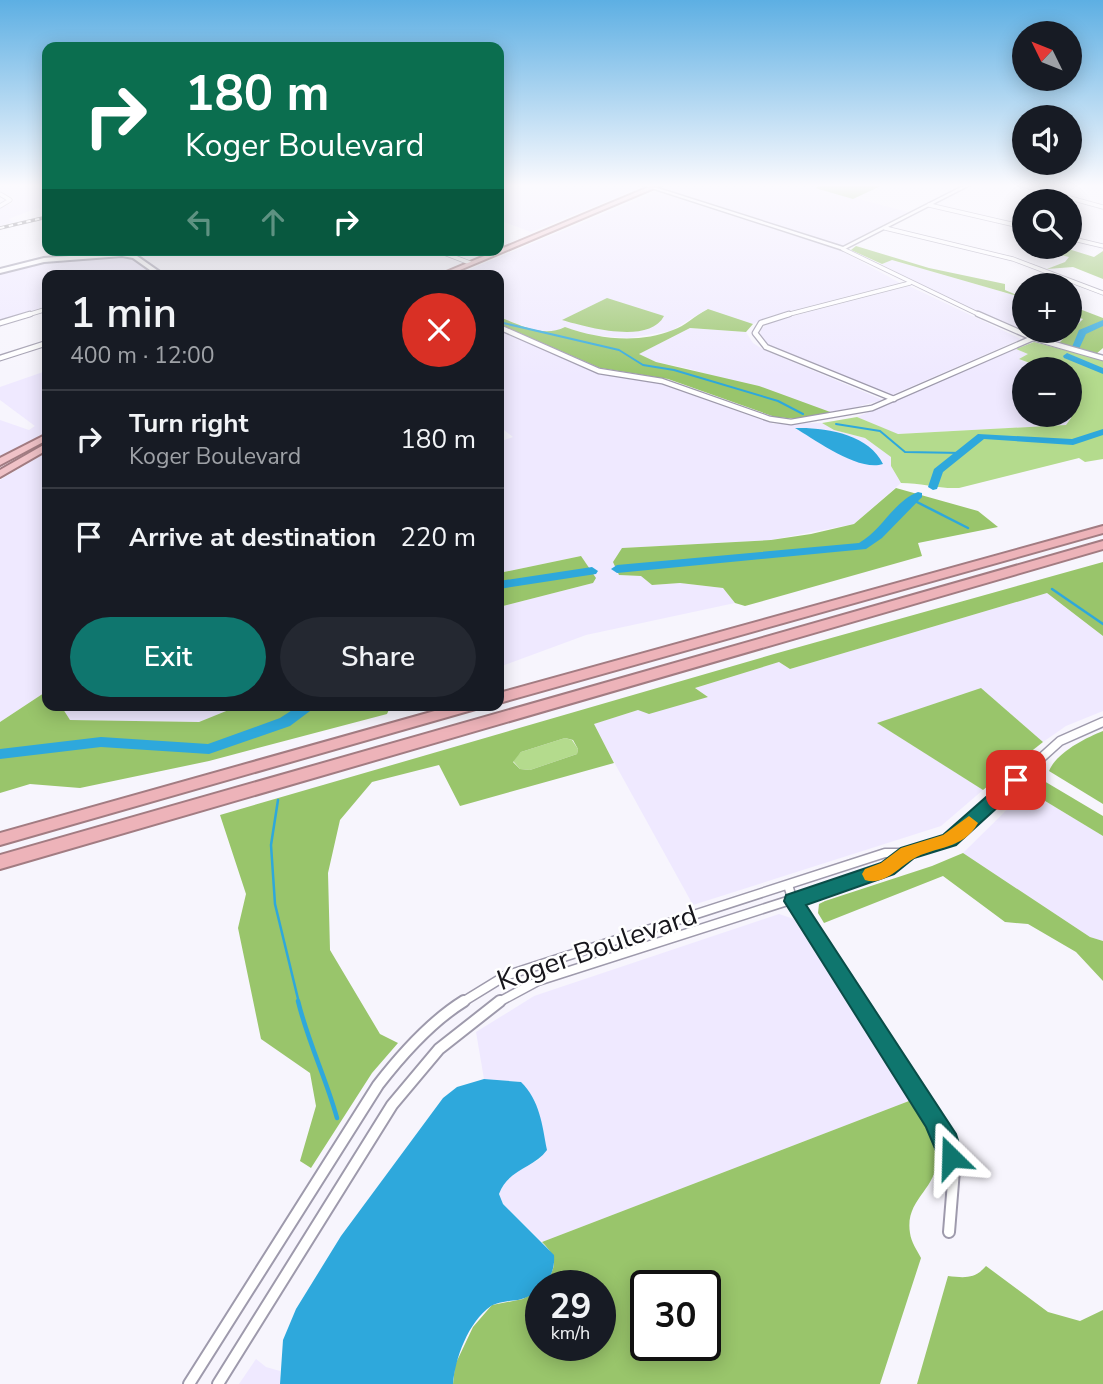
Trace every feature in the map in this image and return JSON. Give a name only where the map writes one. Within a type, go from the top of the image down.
[{"type":"highway","points":[[454,270],[487,256]]},
{"type":"highway","points":[[0,462],[42,440]]},
{"type":"highway","points":[[0,474],[42,449]]},
{"type":"highway","points":[[504,697],[1103,529]]},
{"type":"highway","points":[[0,862],[1103,545]]},
{"type":"highway","points":[[0,839],[453,711]]},
{"type":"highway","points":[[0,833],[102,811]]},
{"type":"main road","points":[[0,271],[44,260],[76,256]]},
{"type":"main road","points":[[130,256],[154,270]]},
{"type":"street","points":[[843,249],[910,284],[1012,329]]},
{"type":"street","points":[[970,249],[1013,259],[1103,293]]},
{"type":"street","points":[[452,256],[470,263]]},
{"type":"street","points":[[894,399],[771,349],[761,343],[755,333],[766,320],[910,284]]},
{"type":"street","points":[[0,323],[42,310]]},
{"type":"street","points":[[504,329],[591,369],[662,381],[780,421],[804,422],[851,414],[894,399],[1021,343]]},
{"type":"street","points":[[1050,343],[1103,358]]},
{"type":"street","points":[[0,358],[42,345]]},
{"type":"street","name":"Koger Boulevard","points":[[189,1384],[378,1085],[399,1058],[449,1010],[505,976],[885,853],[908,853],[950,840],[1060,741],[1103,722]]},
{"type":"street","name":"Koger Boulevard","points":[[218,1384],[404,1085],[463,1026],[513,992],[538,981],[887,869],[908,853]]},
{"type":"street","points":[[788,885],[793,901],[948,1143],[954,1170],[949,1232]]},
{"type":"shaded area","points":[[520,249],[836,249],[900,283],[767,317],[753,324],[707,309],[671,331],[629,338],[587,335],[565,327],[553,333],[537,331],[504,319],[504,270],[468,270]]},
{"type":"shaded area","points":[[122,256],[131,258],[149,270],[42,270],[42,308],[0,321],[0,272],[39,262]]},
{"type":"shaded area","points":[[891,260],[1012,295],[1012,327],[932,292],[882,264]]},
{"type":"shaded area","points":[[909,286],[1012,335],[1012,343],[892,395],[770,346],[760,336],[761,329],[770,322]]},
{"type":"shaded area","points":[[504,326],[550,346],[543,349],[594,372],[660,384],[774,424],[822,423],[834,430],[865,438],[892,457],[891,466],[901,483],[854,524],[771,540],[622,548],[619,575],[642,576],[652,585],[680,583],[723,588],[735,603],[586,635],[504,665],[504,606],[593,583],[581,556],[504,572],[504,440],[513,437],[504,430]]},
{"type":"shaded area","points":[[690,328],[746,332],[753,343],[764,350],[883,400],[833,413],[690,369],[656,362],[638,354]]},
{"type":"shaded area","points":[[1016,349],[1029,354],[1024,357],[1012,357],[1012,427],[1028,427],[897,434],[857,417]]},
{"type":"shaded area","points":[[42,372],[42,435],[0,458],[0,420],[29,430],[35,426],[0,400],[0,387]]},
{"type":"shaded area","points":[[42,455],[42,694],[0,722],[0,480]]},
{"type":"shaded area","points":[[1047,593],[1103,636],[1103,711],[1066,726],[1043,742],[981,688],[878,723],[983,790],[941,826],[693,905],[593,724],[638,710],[708,697],[695,688],[779,662],[790,669]]},
{"type":"shaded area","points":[[64,711],[226,711],[199,722],[70,720]]},
{"type":"shaded area","points":[[1027,790],[1103,836],[1103,941],[1090,937],[963,853]]},
{"type":"shaded area","points":[[779,914],[794,919],[909,1101],[542,1242],[503,1204],[499,1194],[503,1183],[512,1174],[540,1159],[521,1082],[484,1079],[476,1032],[534,996]]},
{"type":"shaded area","points":[[256,1359],[266,1367],[280,1371],[280,1384],[239,1384]]},
{"type":"green space","points":[[865,249],[929,268],[1005,284],[1005,290],[1012,295],[892,260],[882,264],[851,250]]},
{"type":"green space","points":[[1103,251],[1103,279],[1073,267],[1047,269],[1067,259],[1082,259],[1082,253],[1094,257]]},
{"type":"green space","points":[[607,298],[664,316],[656,325],[631,332],[616,332],[562,320]]},
{"type":"green space","points":[[708,309],[753,324],[746,332],[690,328],[639,354],[656,362],[759,386],[833,413],[798,419],[775,417],[668,379],[600,368],[504,326],[504,319],[540,331],[565,327],[591,335],[619,338],[646,337],[681,326]]},
{"type":"green space","points":[[1082,310],[1103,318],[1103,348],[1096,354],[1058,344],[1082,343]]},
{"type":"green space","points":[[1038,343],[1103,360],[1103,459],[1085,462],[1079,458],[959,488],[901,483],[891,466],[891,457],[865,438],[834,430],[822,423],[857,417],[898,434],[1082,427],[1082,357],[1023,357],[1028,354],[1016,349]]},
{"type":"green space","points":[[896,488],[978,511],[998,527],[918,543],[922,556],[745,606],[735,603],[723,588],[680,583],[652,585],[641,576],[619,575],[613,562],[622,548],[771,540],[854,524]]},
{"type":"green space","points":[[581,556],[596,578],[593,583],[504,606],[504,572]]},
{"type":"green space","points":[[1103,562],[1103,636],[1047,593],[790,669],[779,662],[695,688],[708,697],[649,714],[638,710],[594,724],[614,763],[460,806],[439,765],[372,782],[340,820],[328,873],[330,950],[380,1034],[398,1043],[372,1073],[311,1168],[300,1161],[316,1106],[310,1073],[261,1039],[238,928],[246,894],[220,815],[774,654]],"holes":[[[565,738],[573,740],[578,749],[577,754],[530,770],[520,769],[513,762],[521,752]]]},
{"type":"green space","points":[[981,688],[1043,742],[983,790],[877,723]]},
{"type":"green space","points":[[42,694],[42,711],[64,711],[70,720],[199,722],[226,711],[388,711],[387,714],[209,761],[80,788],[30,784],[0,793],[0,722]]},
{"type":"green space","points":[[1103,731],[1103,804],[1049,771],[1064,752]]},
{"type":"green space","points":[[565,738],[572,740],[578,749],[577,754],[530,770],[520,769],[513,761],[521,752]]},
{"type":"green space","points":[[1038,780],[1103,816],[1103,836],[1027,790]]},
{"type":"green space","points":[[963,853],[1090,937],[1103,941],[1103,981],[1076,952],[1028,924],[1005,922],[943,876],[824,923],[818,913],[819,904],[825,901]]},
{"type":"green space","points":[[909,1101],[929,1130],[936,1149],[937,1163],[934,1174],[917,1201],[910,1220],[913,1243],[921,1258],[880,1384],[453,1384],[455,1365],[473,1327],[492,1305],[525,1298],[525,1361],[616,1361],[616,1270],[552,1270],[554,1263],[551,1253],[542,1242]]},
{"type":"green space","points":[[986,1266],[1048,1312],[1080,1321],[1103,1310],[1103,1384],[917,1384],[948,1276],[969,1277]]},
{"type":"water","points":[[795,428],[845,434],[868,446],[883,464],[873,465],[849,459]]},
{"type":"water","points":[[484,1079],[521,1082],[532,1097],[539,1113],[547,1150],[508,1179],[499,1194],[503,1204],[554,1255],[552,1270],[525,1270],[525,1298],[494,1305],[476,1321],[464,1342],[453,1384],[280,1384],[283,1340],[296,1309],[341,1236],[443,1098],[457,1087]]},
{"type":"waterway","points":[[504,323],[619,350],[643,365],[674,370],[778,401],[803,414]]},
{"type":"waterway","points":[[1076,347],[1082,332],[1103,323]]},
{"type":"waterway","points":[[1067,356],[1103,371]]},
{"type":"waterway","points":[[836,424],[880,431],[905,452],[962,453]]},
{"type":"waterway","points":[[933,487],[938,471],[982,436],[1073,442],[1103,432]]},
{"type":"waterway","points":[[617,569],[862,546],[878,535],[903,507],[918,495]]},
{"type":"waterway","points":[[911,499],[968,528]]},
{"type":"waterway","points":[[504,584],[592,571]]},
{"type":"waterway","points":[[1052,589],[1103,624]]},
{"type":"waterway","points":[[0,754],[101,742],[209,749],[285,722],[302,711]]},
{"type":"waterway","points":[[278,800],[271,845],[275,904],[299,1003]]},
{"type":"waterway","points":[[298,1001],[337,1118]]},
{"type":"slow traffic","points":[[872,874],[887,869],[908,853],[950,840],[969,823]]},
{"type":"route","points":[[951,1157],[948,1143],[935,1119],[832,957],[793,901],[887,869],[908,853],[950,840],[1016,780]]}]
